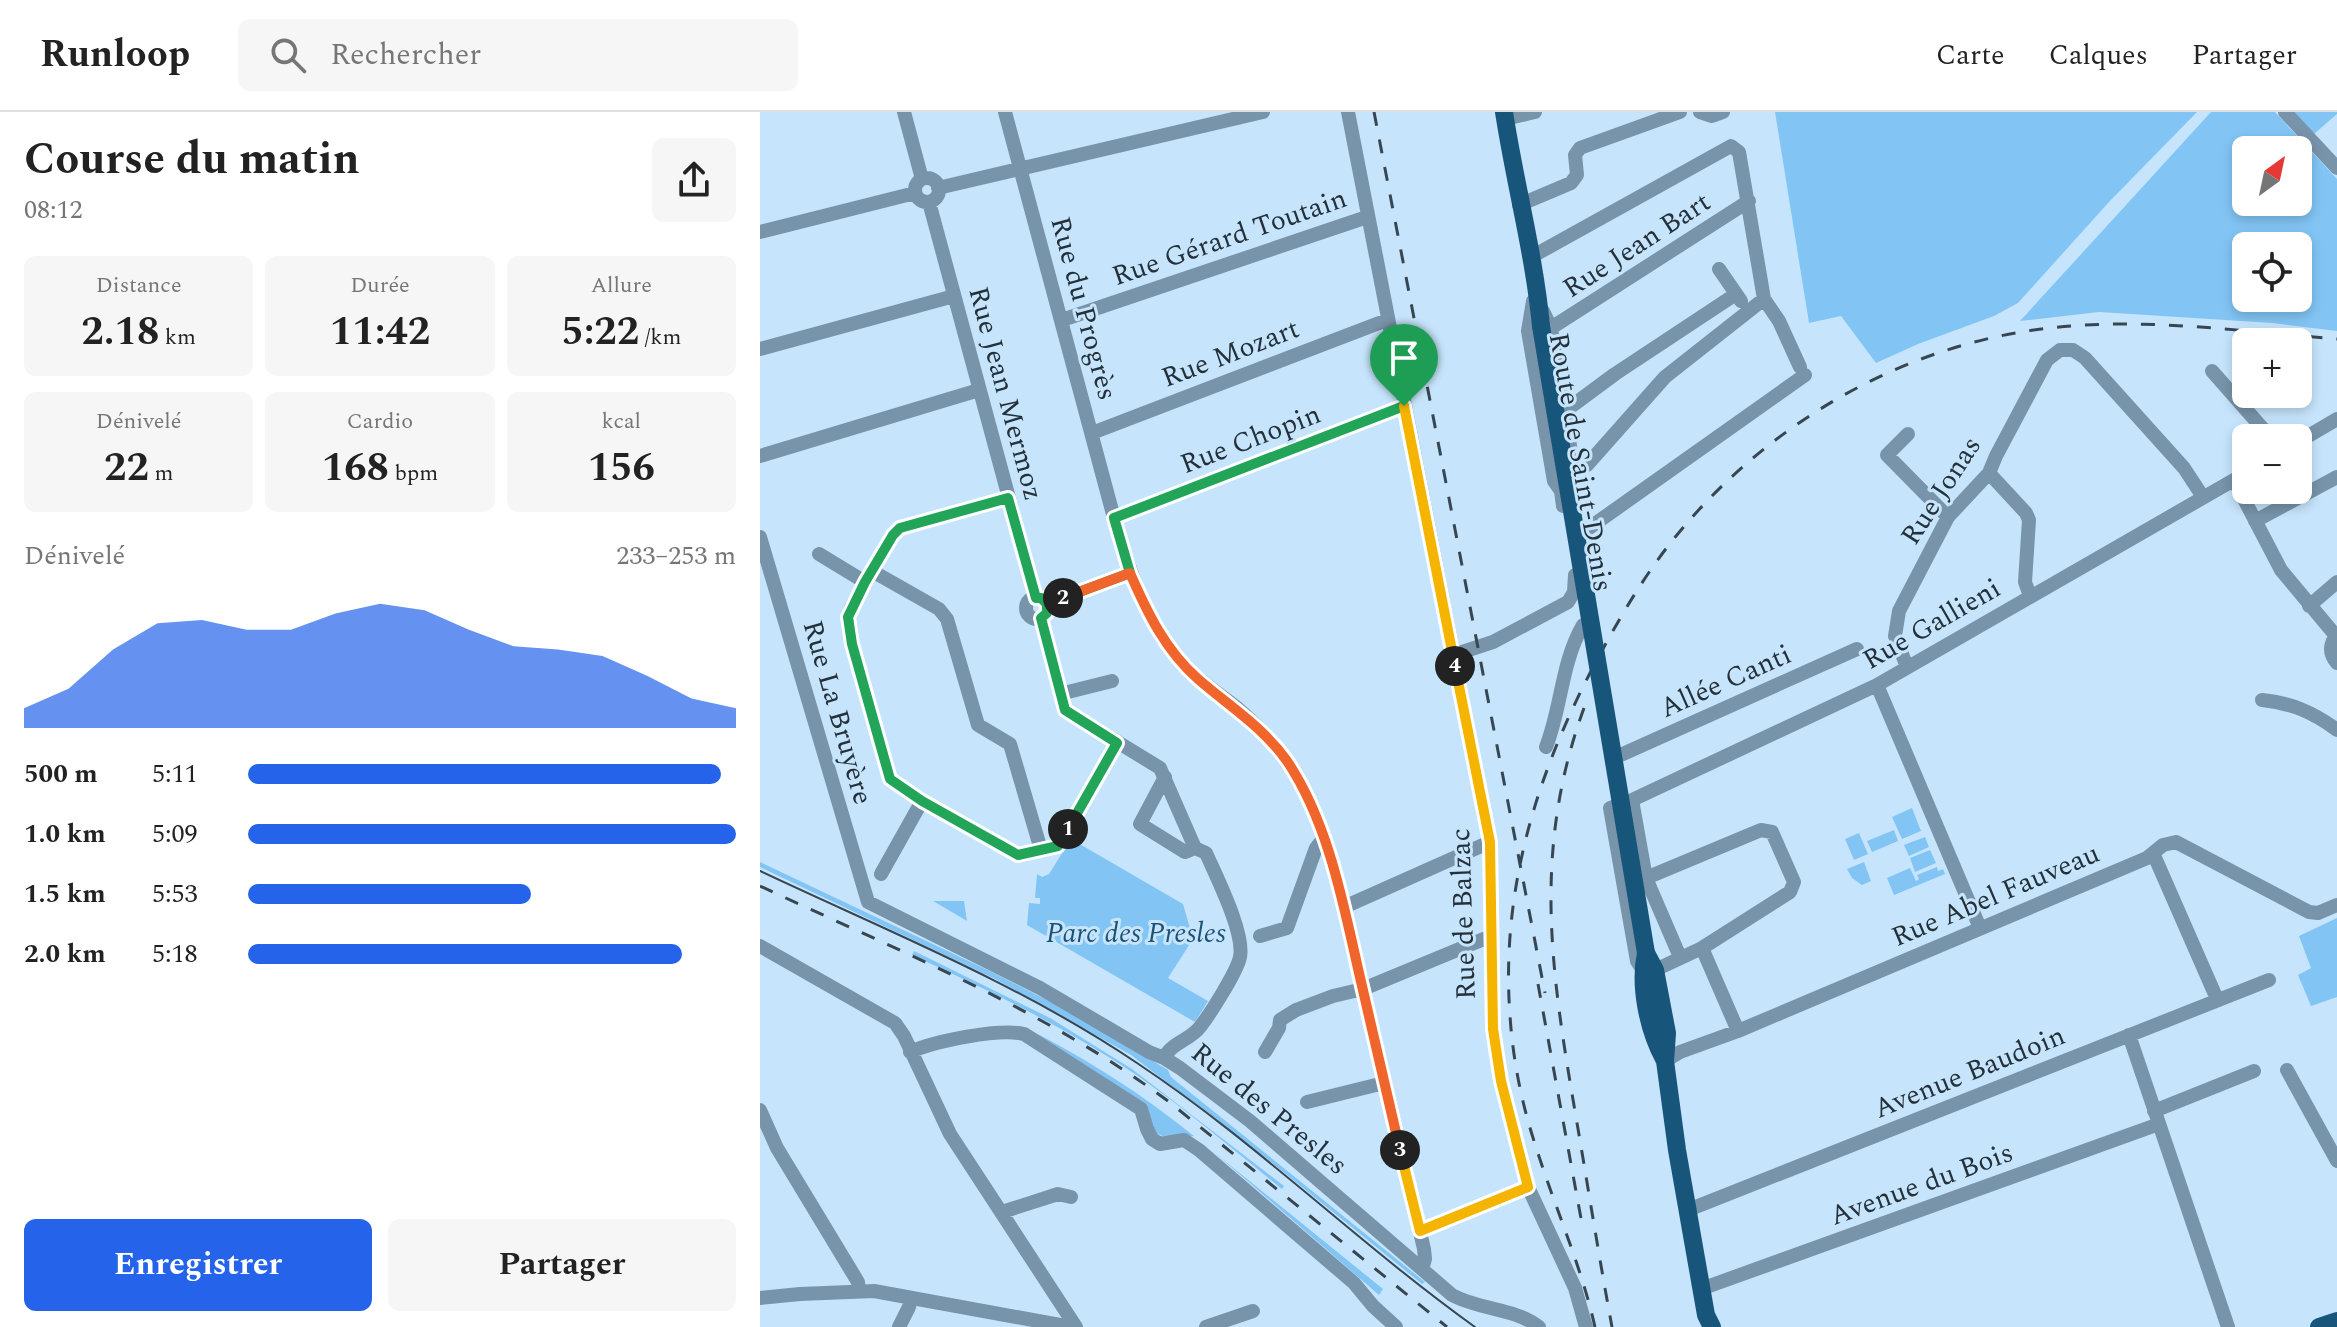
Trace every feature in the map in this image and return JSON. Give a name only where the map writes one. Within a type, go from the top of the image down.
[{"type":"main road","name":"Route de Saint-Denis","points":[[1504,116],[1536,300],[1546,327],[1648,964],[1667,1033],[1665,1061],[1708,1323]]},
{"type":"main road","name":"Route de Saint-Denis","points":[[1523,230],[1531,257],[1536,300]]},
{"type":"main road","points":[[2319,1327],[2337,1321]]},
{"type":"street","points":[[760,232],[919,186],[932,180],[938,188],[937,196],[929,202],[919,199],[919,186],[904,112]]},
{"type":"street","name":"Rue du Progrès","points":[[1005,112],[1130,573],[1158,632],[1171,650],[1199,680],[1255,724],[1286,761],[1315,812],[1344,907],[1420,1231],[1425,1259],[1422,1269]]},
{"type":"street","points":[[938,188],[1263,112]]},
{"type":"street","name":"Rue de Balzac","points":[[1348,112],[1490,842],[1493,1029],[1504,1095],[1528,1187],[1575,1288],[1586,1327]]},
{"type":"street","points":[[1504,116],[1535,112]]},
{"type":"street","points":[[1519,205],[1571,183],[1577,175],[1575,155],[1580,148],[1680,112]]},
{"type":"street","points":[[1700,112],[1712,116],[1723,112]]},
{"type":"street","points":[[2285,112],[2337,168]]},
{"type":"street","points":[[1531,257],[1727,146],[1734,146],[1739,152],[1749,201],[1764,299],[1779,321],[1802,371],[1582,533]]},
{"type":"street","name":"Rue Jean Bart","points":[[1546,327],[1749,201]]},
{"type":"street","name":"Rue Jean Mermoz","points":[[929,202],[1008,498],[1042,601],[1028,602],[1027,611],[1032,618],[1041,618],[1060,694]]},
{"type":"street","name":"Rue Gérard Toutain","points":[[1062,320],[1367,217]]},
{"type":"street","points":[[1719,269],[1748,311]]},
{"type":"street","points":[[1565,411],[1736,294]]},
{"type":"street","points":[[760,349],[954,296]]},
{"type":"street","points":[[1574,469],[1587,465],[1665,377],[1764,299]]},
{"type":"street","name":"Route de Saint-Denis","points":[[1536,300],[1528,331],[1554,481],[1561,491],[1583,625]]},
{"type":"street","name":"Rue Mozart","points":[[1092,433],[1387,320]]},
{"type":"street","name":"Route de Saint-Denis","points":[[1546,327],[1565,411],[1574,487],[1595,610],[1583,625]]},
{"type":"street","name":"Rue Jonas","points":[[1907,667],[1895,636],[1896,618],[1948,517],[1989,473],[2047,360],[2060,350],[2073,350],[2085,358],[2184,468],[2203,497]]},
{"type":"street","points":[[1649,354],[1665,377]]},
{"type":"street","points":[[2212,371],[2259,424]]},
{"type":"street","points":[[760,456],[979,390]]},
{"type":"street","name":"Rue Chopin","points":[[1114,518],[1404,406]]},
{"type":"street","points":[[2312,434],[2337,419]]},
{"type":"street","points":[[1908,434],[1887,455],[1948,517]]},
{"type":"street","points":[[1989,473],[2029,520],[2025,582],[2030,596]]},
{"type":"street","points":[[2255,521],[2337,477]]},
{"type":"street","name":"Rue Gallieni","points":[[1627,801],[1877,685],[2232,481]]},
{"type":"street","points":[[1008,498],[900,528],[849,613],[852,644],[890,779],[922,801],[1018,855],[1058,846],[1117,743]]},
{"type":"street","points":[[2249,504],[2281,570],[2336,636],[2330,651],[2337,663]]},
{"type":"street","name":"Rue La Bruyère","points":[[760,537],[762,555],[868,902]]},
{"type":"street","points":[[819,554],[939,609],[947,619],[978,725],[1010,744],[1041,850]]},
{"type":"street","points":[[1042,601],[1130,573]]},
{"type":"street","points":[[1453,655],[1493,642],[1568,602],[1574,592],[1575,575]]},
{"type":"street","points":[[2309,606],[2337,582]]},
{"type":"street","points":[[1546,747],[1559,709],[1565,669],[1583,625]]},
{"type":"street","name":"Allée Canti","points":[[1614,758],[1857,649]]},
{"type":"street","points":[[1112,681],[1060,694],[1065,710],[1160,768],[1195,848],[1206,853],[1228,904],[1241,955],[1208,1017],[1185,1042],[1172,1046],[1170,1061]]},
{"type":"street","name":"Route de Saint-Denis","points":[[1613,683],[1605,695],[1614,758],[1646,878],[1680,957]]},
{"type":"street","points":[[1877,685],[1980,928]]},
{"type":"street","points":[[2262,700],[2296,706],[2317,715],[2337,730]]},
{"type":"street","points":[[1165,777],[1140,824],[1185,852],[1195,848]]},
{"type":"street","points":[[881,874],[922,801]]},
{"type":"street","name":"Route de Saint-Denis","points":[[1627,801],[1610,808],[1637,961],[1648,964]]},
{"type":"street","points":[[1646,878],[1761,830],[1772,832],[1793,876],[1794,887],[1702,948],[1648,964]]},
{"type":"street","points":[[1260,936],[1287,928],[1316,848],[1323,839]]},
{"type":"street","points":[[1344,907],[1490,842]]},
{"type":"street","name":"Rue Abel Fauveau","points":[[1665,1061],[2153,853],[2163,845],[2176,842],[2309,912],[2318,913],[2337,905]]},
{"type":"street","points":[[2153,853],[2217,999]]},
{"type":"street","name":"Rue des Presles","points":[[868,902],[1040,988],[1149,1052],[1170,1061],[1250,1121],[1461,1300],[1523,1318],[1539,1327]]},
{"type":"street","points":[[1265,1052],[1279,1028],[1280,1020],[1296,1010],[1363,989],[1491,936]]},
{"type":"street","points":[[760,946],[895,1023],[950,1134],[1073,1327]]},
{"type":"street","points":[[1702,948],[1738,1031]]},
{"type":"street","name":"Avenue Baudoin","points":[[1688,1210],[2269,980]]},
{"type":"street","points":[[910,1052],[924,1045],[1009,1030],[1024,1034],[1141,1109],[1152,1139],[1160,1144],[1184,1140],[1199,1150],[1354,1283],[1396,1327]]},
{"type":"street","points":[[2129,1035],[2228,1327]]},
{"type":"street","points":[[2287,1070],[2337,1161]]},
{"type":"street","name":"Avenue du Bois","points":[[1701,1289],[2156,1118],[2254,1071]]},
{"type":"street","points":[[1307,1102],[1384,1083]]},
{"type":"street","points":[[760,1110],[777,1148],[858,1282],[859,1290]]},
{"type":"street","points":[[1420,1231],[1528,1187]]},
{"type":"street","points":[[1002,1212],[1058,1194],[1071,1197]]},
{"type":"street","points":[[760,1298],[859,1290],[1073,1327]]},
{"type":"street","points":[[899,1327],[911,1298]]},
{"type":"street","points":[[1206,1327],[1253,1311]]},
{"type":"green space","points":[[1775,112],[2197,112],[2109,202],[2018,303],[1994,316],[1876,363],[1841,316],[1809,323]]},
{"type":"green space","points":[[2211,112],[2275,112],[2297,136],[2232,136],[2232,216],[2312,216],[2312,152],[2337,179],[2337,331],[2273,323],[2099,312],[2020,321]]},
{"type":"green space","points":[[2294,112],[2337,112],[2337,114],[2314,134]]},
{"type":"green space","points":[[1912,808],[1921,831],[1902,839],[1892,817]]},
{"type":"green space","points":[[1894,830],[1898,841],[1872,852],[1867,841]]},
{"type":"green space","points":[[1859,833],[1868,854],[1854,860],[1845,839]]},
{"type":"green space","points":[[1925,837],[1929,847],[1909,856],[1904,845]]},
{"type":"green space","name":"Parc des Presles","points":[[1071,839],[1183,904],[1193,939],[1168,978],[1208,1001],[1195,1022],[1027,925],[1029,903],[1040,904],[1040,898],[1035,898],[1037,874],[1042,877],[1049,874]]},
{"type":"green space","points":[[1930,850],[1936,863],[1915,872],[1910,858]]},
{"type":"green space","points":[[760,862],[994,973],[1080,1017],[1168,1070],[1171,1077],[1425,1282],[1422,1284],[1271,1162],[1131,1055],[995,979],[760,867]]},
{"type":"green space","points":[[1864,862],[1871,881],[1862,885],[1852,878],[1847,869]]},
{"type":"green space","points":[[1937,867],[1938,871],[1943,869],[1945,874],[1894,895],[1887,878],[1910,868],[1916,881],[1919,879],[1917,875]]},
{"type":"green space","points":[[933,901],[964,901],[967,921]]},
{"type":"green space","points":[[2337,918],[2337,997],[2311,1006],[2298,975],[2311,968],[2299,936]]},
{"type":"green space","points":[[914,951],[1050,1018],[1132,1069],[1284,1186],[1282,1189],[1175,1103],[1111,1058],[1028,1011],[912,955]]},
{"type":"green space","points":[[1030,1030],[1115,1079],[1194,1136],[1165,1137],[1153,1132],[1145,1111]]},
{"type":"green space","points":[[1215,1153],[1383,1289],[1379,1295]]},
{"type":"tram line","points":[[760,871],[1000,983],[1137,1063],[1224,1126],[1475,1327]]},
{"type":"railway","points":[[1374,112],[1545,993]]},
{"type":"railway","points":[[1595,1327],[1583,1281],[1543,1170],[1519,1083],[1510,1016],[1511,927],[1526,840],[1552,756],[1589,675],[1632,598],[1662,554],[1695,514],[1731,478],[1812,415],[1856,389],[1950,349],[2000,336],[2084,325],[2168,325],[2337,339]]},
{"type":"railway","points":[[1584,708],[1557,812],[1551,912],[1559,1012],[1612,1327]]},
{"type":"railway","points":[[760,886],[970,983],[1121,1068],[1168,1101],[1447,1327]]},
{"type":"railway","points":[[1538,984],[1582,1224]]},
{"type":"route","points":[[1404,406],[1114,518],[1130,573],[1047,604],[1047,613],[1041,618],[1065,710],[1117,743],[1058,846],[1018,855],[922,801],[890,779],[852,644],[848,617],[865,582],[900,528],[1008,498],[1036,598],[1047,604],[1124,575],[1130,573],[1158,632],[1171,650],[1199,680],[1235,706],[1267,737],[1286,761],[1315,812],[1344,907],[1420,1231],[1528,1187],[1501,1081],[1493,1029],[1490,842],[1404,406]]}]
